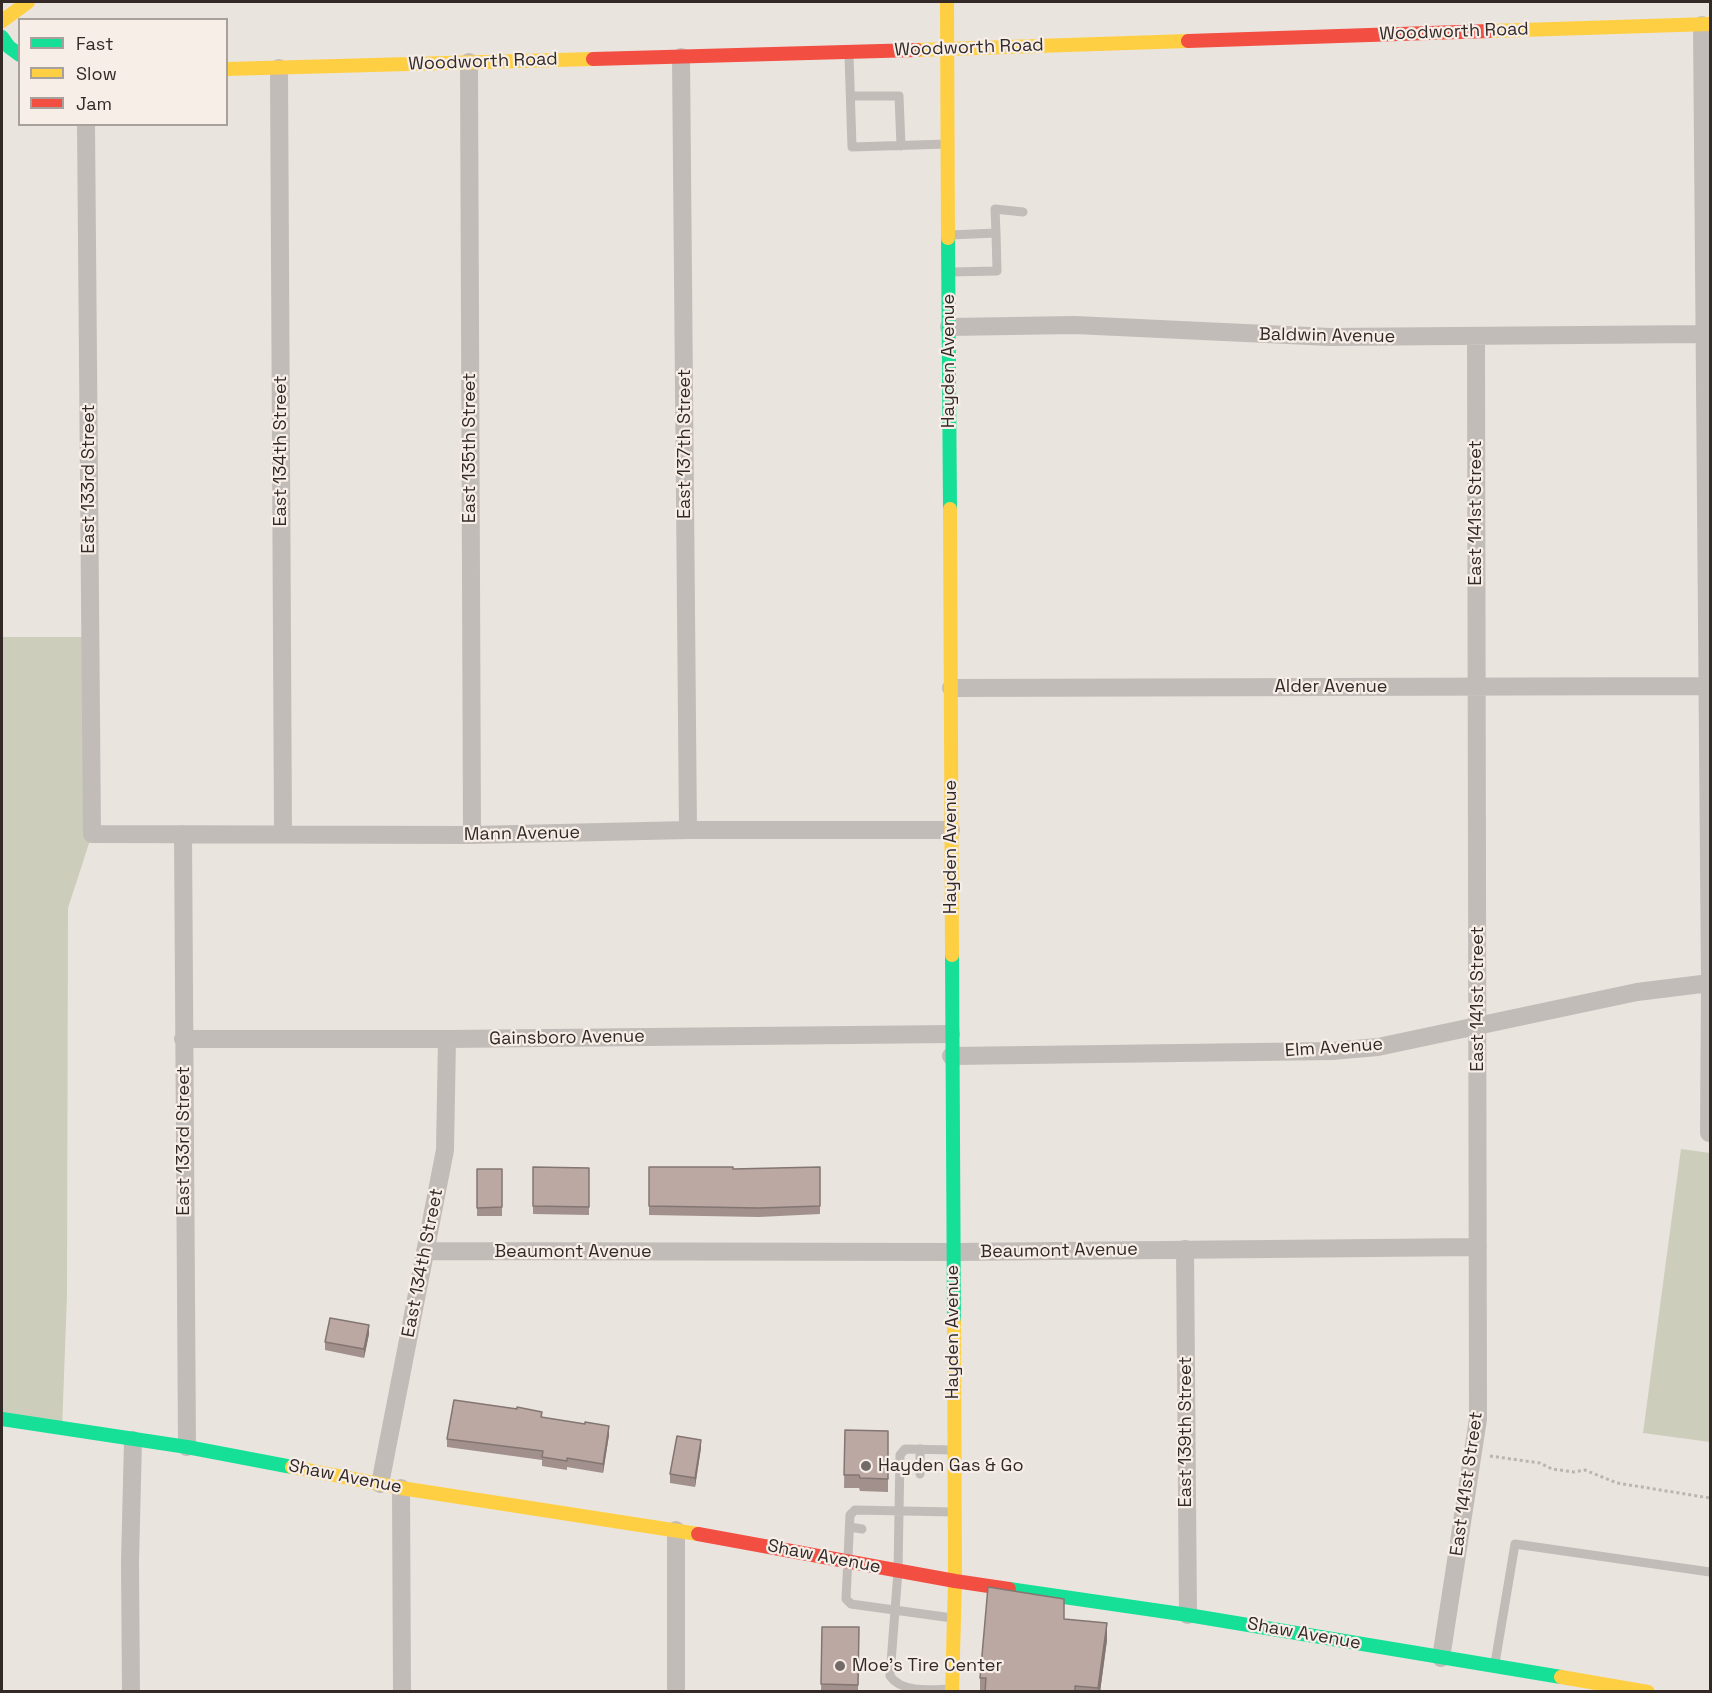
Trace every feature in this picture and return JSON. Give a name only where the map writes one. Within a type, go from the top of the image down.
[{"type":"street","points":[[2,21],[28,2]]},
{"type":"street","name":"Hayden Avenue","points":[[947,2],[955,1581],[952,1690]]},
{"type":"street","points":[[1706,25],[1709,1133]]},
{"type":"street","name":"Woodworth Road","points":[[228,69],[948,50],[1706,25]]},
{"type":"street","points":[[2,37],[9,47],[18,54]]},
{"type":"street","name":"East 137th Street","points":[[681,57],[688,831]]},
{"type":"street","name":"East 135th Street","points":[[469,62],[472,835]]},
{"type":"street","name":"East 134th Street","points":[[279,68],[283,834]]},
{"type":"street","name":"East 133rd Street","points":[[87,126],[92,834]]},
{"type":"street","name":"Baldwin Avenue","points":[[949,327],[1075,325],[1330,338],[1706,334]]},
{"type":"street","name":"East 141st Street","points":[[1440,1658],[1478,1419],[1476,337]]},
{"type":"street","name":"Alder Avenue","points":[[951,688],[1709,686]]},
{"type":"street","name":"Mann Avenue","points":[[92,834],[472,835],[688,831],[951,831]]},
{"type":"street","name":"East 133rd Street","points":[[183,834],[187,1447]]},
{"type":"street","name":"Elm Avenue","points":[[951,1056],[1332,1052],[1378,1047],[1637,992],[1710,983]]},
{"type":"street","name":"Gainsboro Avenue","points":[[183,1039],[951,1034]]},
{"type":"street","name":"East 134th Street","points":[[380,1484],[446,1150],[447,1039]]},
{"type":"street","name":"Beaumont Avenue","points":[[425,1251],[953,1252],[1478,1247]]},
{"type":"street","name":"East 139th Street","points":[[1185,1249],[1188,1614]]},
{"type":"street","name":"Shaw Avenue","points":[[2,1419],[187,1447],[401,1488],[676,1530],[955,1581],[1188,1614],[1648,1692]]},
{"type":"street","points":[[131,1692],[130,1563],[133,1440]]},
{"type":"street","points":[[401,1488],[402,1692]]},
{"type":"street","points":[[676,1530],[676,1692]]},
{"type":"lane","points":[[849,52],[852,147],[947,144]]},
{"type":"lane","points":[[851,96],[899,96],[901,146]]},
{"type":"lane","points":[[948,272],[997,271],[995,209],[1023,212]]},
{"type":"lane","points":[[948,235],[996,233]]},
{"type":"lane","points":[[952,1690],[911,1690],[895,1684],[890,1676],[897,1571],[894,1533],[899,1511],[900,1455],[905,1449],[954,1450]]},
{"type":"lane","points":[[920,1449],[920,1474]]},
{"type":"lane","points":[[919,1500],[919,1511]]},
{"type":"lane","points":[[954,1512],[855,1510],[850,1515],[846,1599],[851,1604],[954,1618]]},
{"type":"lane","points":[[850,1527],[862,1529]]},
{"type":"lane","points":[[1494,1666],[1515,1544],[1710,1572]]},
{"type":"path","points":[[1488,1456],[1540,1462],[1551,1469],[1574,1473],[1585,1470],[1617,1483],[1710,1498]]},
{"type":"green space","points":[[2,637],[91,637],[92,834],[68,908],[67,1295],[62,1429],[2,1419]]},
{"type":"green space","points":[[1681,1149],[1710,1153],[1710,1442],[1643,1433]]},
{"type":"building","points":[[533,1167],[589,1168],[589,1207],[533,1206]]},
{"type":"building","points":[[649,1167],[733,1167],[733,1169],[820,1167],[820,1206],[759,1208],[649,1206]]},
{"type":"building","points":[[477,1169],[502,1169],[502,1207],[477,1208]]},
{"type":"building","points":[[330,1318],[369,1325],[364,1349],[325,1342]]},
{"type":"building","points":[[454,1400],[517,1409],[517,1407],[542,1412],[541,1417],[609,1426],[603,1464],[567,1458],[567,1461],[542,1457],[543,1451],[447,1439]]},
{"type":"building","name":"Hayden Gas & Go","points":[[845,1430],[888,1431],[888,1479],[844,1475]]},
{"type":"building","points":[[677,1436],[701,1440],[695,1478],[670,1474]]},
{"type":"building","points":[[988,1587],[1064,1599],[1064,1619],[1107,1623],[1098,1688],[1075,1686],[1075,1692],[985,1692],[986,1678],[980,1678]]},
{"type":"building","name":"Moe's Tire Center","points":[[822,1627],[859,1627],[858,1685],[821,1684]]},
{"type":"traffic: fast","points":[[2,37],[9,47],[18,54]]},
{"type":"traffic: fast","points":[[948,238],[950,509]]},
{"type":"traffic: fast","points":[[952,955],[954,1322]]},
{"type":"traffic: fast","points":[[2,1419],[187,1447],[292,1467]]},
{"type":"traffic: fast","points":[[1009,1589],[1188,1615],[1561,1677]]},
{"type":"traffic: slow","points":[[2,21],[28,2]]},
{"type":"traffic: slow","points":[[947,2],[948,238]]},
{"type":"traffic: slow","points":[[1490,31],[1710,24]]},
{"type":"traffic: slow","points":[[917,50],[1188,41]]},
{"type":"traffic: slow","points":[[228,69],[593,59]]},
{"type":"traffic: slow","points":[[950,509],[952,955]]},
{"type":"traffic: slow","points":[[952,1692],[955,1581],[954,1322]]},
{"type":"traffic: slow","points":[[292,1467],[401,1488],[698,1534]]},
{"type":"traffic: slow","points":[[1561,1677],[1648,1692]]},
{"type":"traffic: jam","points":[[1188,41],[1490,31]]},
{"type":"traffic: jam","points":[[593,59],[917,50]]},
{"type":"traffic: jam","points":[[698,1534],[1009,1589]]},
{"type":"place","name":"Hayden Gas & Go","points":[[866,1466]]},
{"type":"place","name":"Moe's Tire Center","points":[[840,1666]]}]
